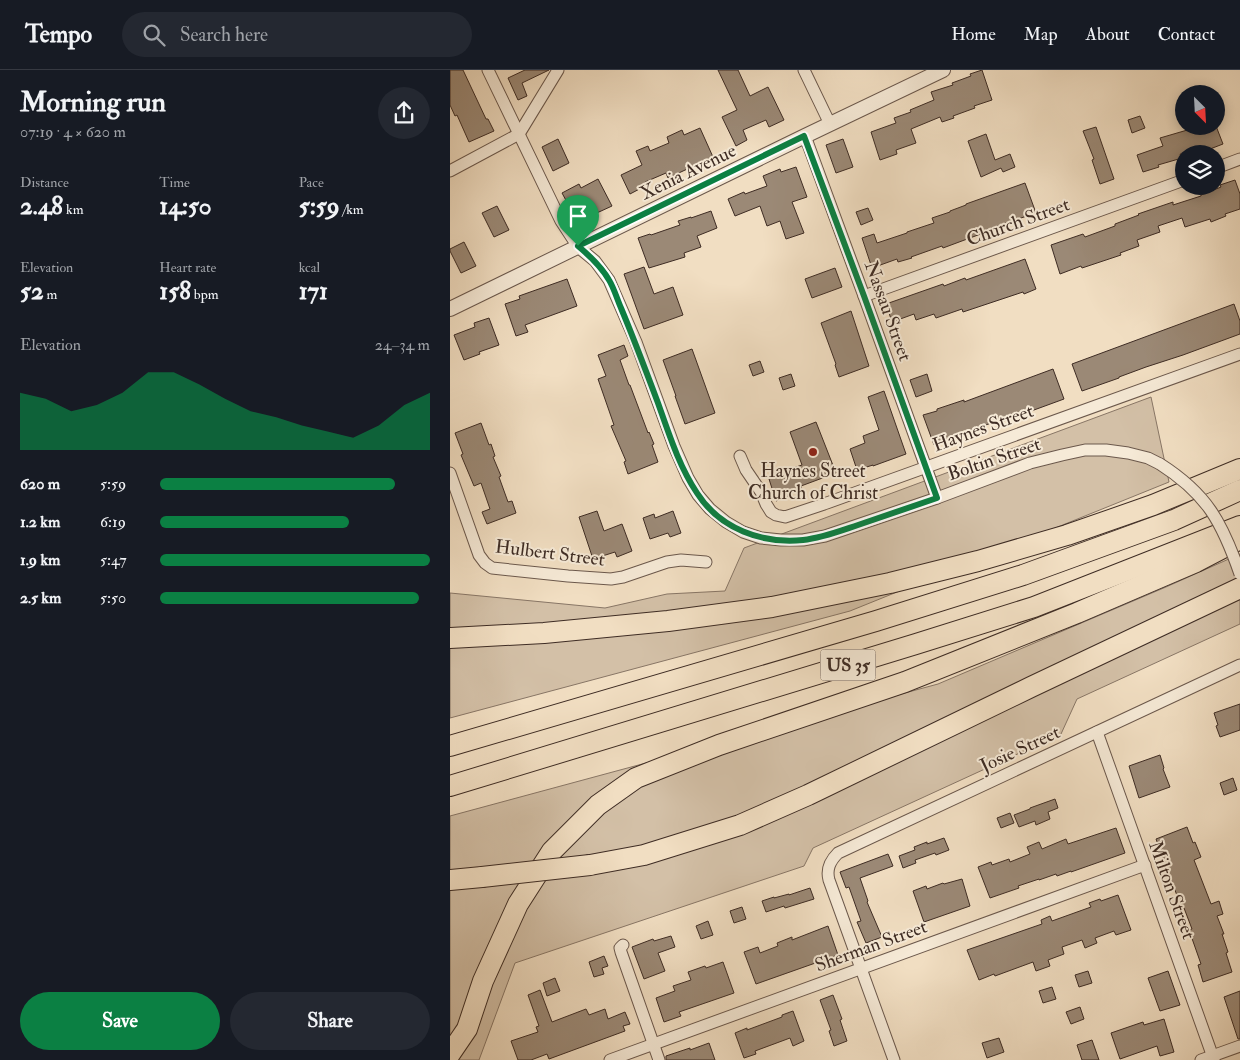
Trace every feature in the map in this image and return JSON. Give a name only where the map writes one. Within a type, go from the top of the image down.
[{"type":"highway","points":[[450,638],[544,633],[668,621],[772,607],[880,584],[978,561],[1067,535],[1153,505],[1240,469]]},
{"type":"highway","name":"US 35","points":[[450,746],[876,621],[1023,575],[1174,520],[1240,490]]},
{"type":"highway","name":"US 35","points":[[450,786],[1034,607],[1240,526]]},
{"type":"highway","points":[[450,1054],[467,1029],[483,981],[518,904],[552,851],[598,805],[636,778],[719,745],[905,682],[1096,605],[1196,562],[1240,539]]},
{"type":"highway","points":[[450,880],[590,865],[644,855],[740,825],[808,795],[1240,588]]},
{"type":"street","name":"Boltin Street","points":[[488,70],[561,221],[578,246],[595,261],[609,280],[636,342],[674,446],[688,478],[698,495],[710,509],[726,522],[742,532],[760,538],[803,540],[825,536],[937,498],[1030,463],[1085,450],[1106,450],[1148,458],[1177,475],[1193,488],[1218,521],[1240,574]]},
{"type":"street","points":[[450,172],[518,134],[558,70]]},
{"type":"street","points":[[804,70],[830,124]]},
{"type":"street","name":"Xenia Avenue","points":[[450,309],[943,70]]},
{"type":"street","name":"Nassau Street","points":[[804,136],[937,498]]},
{"type":"street","points":[[1225,165],[1240,159]]},
{"type":"street","name":"Church Street","points":[[864,296],[1175,183]]},
{"type":"street","name":"Haynes Street","points":[[740,456],[746,470],[761,492],[771,512],[776,516],[785,517],[1240,354]]},
{"type":"street","name":"Hulbert Street","points":[[450,473],[478,555],[492,568],[611,579],[623,577],[667,562],[681,560],[706,562]]},
{"type":"street","name":"Josie Street","points":[[860,969],[828,875],[831,860],[838,853],[1240,665]]},
{"type":"street","name":"Milton Street","points":[[1096,732],[1214,1058]]},
{"type":"street","name":"Sherman Street","points":[[610,1060],[1145,866]]},
{"type":"street","points":[[623,945],[620,948],[621,952],[659,1060]]},
{"type":"street","points":[[860,969],[894,1060]]},
{"type":"street","points":[[1201,1060],[1214,1058],[1240,1046]]},
{"type":"shaded area","points":[[1151,397],[1169,482],[850,611],[450,718],[450,593],[605,608],[667,594],[725,591],[744,548]]},
{"type":"shaded area","points":[[1240,554],[1240,624],[1077,699],[1061,734],[813,848],[804,866],[515,963],[479,1060],[450,1060],[450,816],[938,684]]},
{"type":"building","points":[[450,70],[463,70],[486,119],[488,119],[494,131],[469,142],[457,115],[455,116],[450,105]]},
{"type":"building","points":[[525,70],[549,70],[522,83],[527,96],[518,100],[508,78]]},
{"type":"building","points":[[718,70],[738,70],[750,96],[768,87],[784,120],[769,127],[766,120],[743,130],[747,140],[736,146],[722,117],[737,110]]},
{"type":"building","points":[[982,70],[992,100],[974,106],[975,108],[953,116],[954,118],[942,122],[940,117],[911,129],[916,143],[896,150],[897,154],[880,160],[871,132],[896,123],[894,118],[911,112],[910,110],[934,100],[931,92],[953,85],[952,83]]},
{"type":"building","points":[[1140,116],[1145,128],[1132,133],[1128,120]]},
{"type":"building","points":[[1096,127],[1114,179],[1100,184],[1092,160],[1094,159],[1083,131]]},
{"type":"building","points":[[700,128],[713,157],[668,178],[666,173],[645,182],[647,185],[630,194],[621,175],[642,165],[636,151],[648,146],[650,151],[669,143],[667,137],[682,130],[684,135]]},
{"type":"building","points":[[986,134],[995,160],[1010,154],[1015,167],[1003,172],[1001,168],[981,177],[968,141]]},
{"type":"building","points":[[1175,134],[1220,135],[1223,144],[1175,145],[1175,160],[1143,172],[1137,155],[1163,146],[1160,138]]},
{"type":"building","points":[[558,139],[569,163],[553,171],[542,147]]},
{"type":"building","points":[[843,139],[853,167],[836,173],[826,145]]},
{"type":"building","points":[[796,167],[807,197],[792,202],[804,233],[786,239],[780,221],[767,226],[760,206],[735,216],[728,199],[744,192],[745,194],[767,186],[763,176],[780,169],[781,172]]},
{"type":"building","points":[[598,179],[612,206],[588,217],[590,221],[580,226],[562,193],[579,184],[581,188]]},
{"type":"building","points":[[1235,180],[1240,194],[1240,209],[1225,214],[1226,216],[1211,222],[1210,219],[1185,227],[1182,218],[1158,226],[1160,232],[1137,240],[1139,246],[1120,253],[1121,255],[1060,274],[1051,245],[1083,234],[1085,237],[1115,226],[1115,224],[1138,214],[1173,202],[1173,205],[1201,195],[1225,195],[1225,183]]},
{"type":"building","points":[[1025,183],[1036,213],[985,230],[986,232],[943,248],[942,246],[912,258],[898,262],[897,259],[872,268],[862,238],[874,234],[877,243],[907,233],[934,223],[932,218]]},
{"type":"building","points":[[497,206],[509,230],[494,237],[482,213]]},
{"type":"building","points":[[868,208],[873,220],[861,225],[856,212]]},
{"type":"building","points":[[711,211],[717,228],[697,236],[701,247],[684,253],[685,257],[649,268],[638,238],[680,225],[678,221]]},
{"type":"building","points":[[464,242],[476,266],[461,273],[450,249]]},
{"type":"building","points":[[1025,259],[1036,289],[963,312],[962,309],[936,318],[934,314],[916,320],[914,314],[892,322],[886,304],[943,284],[944,286],[965,278],[966,280]]},
{"type":"building","points":[[644,267],[654,294],[673,287],[683,315],[644,329],[624,274]]},
{"type":"building","points":[[835,268],[842,287],[812,298],[805,279]]},
{"type":"building","points":[[567,279],[577,306],[525,325],[528,332],[516,336],[505,304],[520,299],[519,296]]},
{"type":"building","points":[[1234,304],[1240,321],[1240,334],[1082,391],[1072,364]]},
{"type":"building","points":[[851,311],[869,366],[839,377],[821,323]]},
{"type":"building","points":[[489,318],[499,345],[464,360],[454,335],[475,327],[474,323]]},
{"type":"building","points":[[624,345],[628,356],[620,360],[654,444],[652,445],[658,462],[628,474],[624,462],[626,461],[611,426],[614,425],[598,379],[606,376],[598,355]]},
{"type":"building","points":[[692,349],[715,413],[685,424],[663,360]]},
{"type":"building","points":[[760,361],[764,372],[753,376],[749,365]]},
{"type":"building","points":[[1053,369],[1064,399],[1004,421],[1003,419],[974,429],[934,445],[923,415]]},
{"type":"building","points":[[791,374],[795,386],[783,390],[779,378]]},
{"type":"building","points":[[927,374],[932,391],[916,397],[910,380]]},
{"type":"building","points":[[884,391],[906,454],[857,470],[850,449],[865,443],[863,436],[879,430],[868,397]]},
{"type":"building","name":"Haynes Street Church of Christ","points":[[816,422],[836,473],[801,486],[802,489],[787,494],[788,497],[776,501],[769,479],[785,474],[784,471],[802,465],[790,432]]},
{"type":"building","points":[[481,423],[489,445],[491,444],[495,456],[493,457],[501,476],[499,477],[508,502],[512,501],[516,513],[487,524],[482,512],[490,509],[481,483],[474,486],[461,455],[463,454],[455,433]]},
{"type":"building","points":[[597,511],[604,531],[622,524],[632,551],[617,557],[615,552],[593,559],[579,517]]},
{"type":"building","points":[[673,511],[681,533],[670,537],[668,533],[650,539],[643,518],[654,514],[655,518]]},
{"type":"building","points":[[1240,704],[1240,730],[1220,737],[1214,713]]},
{"type":"building","points":[[1160,755],[1170,787],[1139,798],[1129,766]]},
{"type":"building","points":[[1233,778],[1237,790],[1224,795],[1220,783]]},
{"type":"building","points":[[1055,799],[1058,808],[1048,812],[1050,819],[1036,825],[1035,821],[1019,827],[1014,815]]},
{"type":"building","points":[[1010,813],[1014,823],[1001,828],[997,818]]},
{"type":"building","points":[[1187,827],[1201,857],[1194,860],[1211,904],[1219,901],[1223,914],[1217,916],[1224,934],[1222,934],[1232,972],[1203,982],[1198,965],[1201,964],[1189,930],[1192,929],[1184,908],[1182,909],[1156,839]]},
{"type":"building","points":[[1116,828],[1125,853],[1071,872],[1057,876],[1056,874],[1018,886],[1019,888],[990,898],[978,867],[991,862],[992,865],[1009,859],[1010,862],[1030,854],[1027,847],[1039,842],[1042,849],[1066,839],[1068,844]]},
{"type":"building","points":[[944,838],[949,850],[915,860],[916,863],[903,868],[899,856],[915,850],[914,847]]},
{"type":"building","points":[[888,854],[893,866],[860,878],[867,902],[882,937],[866,943],[857,922],[861,921],[849,887],[846,888],[840,872]]},
{"type":"building","points":[[962,879],[970,906],[924,922],[913,891],[926,886],[927,889]]},
{"type":"building","points":[[810,888],[814,899],[766,912],[762,901]]},
{"type":"building","points":[[1118,895],[1131,930],[1116,935],[1114,931],[1095,938],[1097,943],[1085,948],[1082,940],[1062,947],[1064,954],[1048,960],[1050,966],[1036,971],[1033,962],[979,980],[967,950],[1042,924],[1041,920],[1050,916],[1052,921],[1091,907],[1089,903]]},
{"type":"building","points":[[742,907],[746,919],[734,923],[730,911]]},
{"type":"building","points":[[708,921],[713,935],[701,939],[696,926]]},
{"type":"building","points":[[828,926],[838,955],[756,984],[744,952],[758,947],[760,953],[778,946],[777,943],[792,937],[792,940]]},
{"type":"building","points":[[671,936],[675,947],[658,953],[665,971],[644,979],[632,947],[653,939],[654,941]]},
{"type":"building","points":[[604,956],[608,966],[602,968],[604,974],[594,977],[589,962]]},
{"type":"building","points":[[723,962],[734,993],[679,1012],[681,1016],[664,1022],[656,998],[675,991],[673,986],[691,980],[688,972]]},
{"type":"building","points":[[1088,971],[1092,983],[1079,987],[1075,975]]},
{"type":"building","points":[[1168,971],[1180,1005],[1160,1011],[1148,978]]},
{"type":"building","points":[[555,978],[560,991],[547,996],[543,983]]},
{"type":"building","points":[[1052,987],[1056,999],[1043,1003],[1039,991]]},
{"type":"building","points":[[540,990],[552,1022],[586,1009],[589,1015],[605,1009],[608,1019],[625,1012],[630,1024],[623,1026],[625,1031],[549,1059],[547,1054],[531,1060],[518,1060],[511,1041],[538,1032],[536,1027],[539,1026],[528,995]]},
{"type":"building","points":[[1240,991],[1240,1039],[1238,1039],[1224,997]]},
{"type":"building","points":[[833,995],[842,1019],[840,1020],[847,1041],[834,1046],[829,1031],[831,1030],[820,1000]]},
{"type":"building","points":[[1080,1007],[1084,1019],[1071,1024],[1066,1012]]},
{"type":"building","points":[[793,1011],[804,1041],[793,1046],[790,1038],[755,1051],[756,1054],[744,1058],[735,1033],[782,1017],[782,1015]]},
{"type":"building","points":[[1164,1019],[1174,1052],[1160,1056],[1157,1046],[1120,1059],[1111,1033],[1143,1022],[1144,1025]]},
{"type":"building","points":[[999,1038],[1004,1052],[987,1058],[982,1043]]},
{"type":"building","points":[[1092,1040],[1099,1060],[1082,1060],[1077,1045]]},
{"type":"building","points":[[709,1043],[715,1060],[666,1060],[666,1056]]},
{"type":"place","name":"Haynes Street Church of Christ","points":[[813,452]]},
{"type":"route","points":[[804,136],[937,498],[825,536],[803,540],[760,538],[742,532],[726,522],[710,509],[698,495],[688,478],[674,446],[636,342],[609,280],[595,261],[578,246],[804,136]]}]
